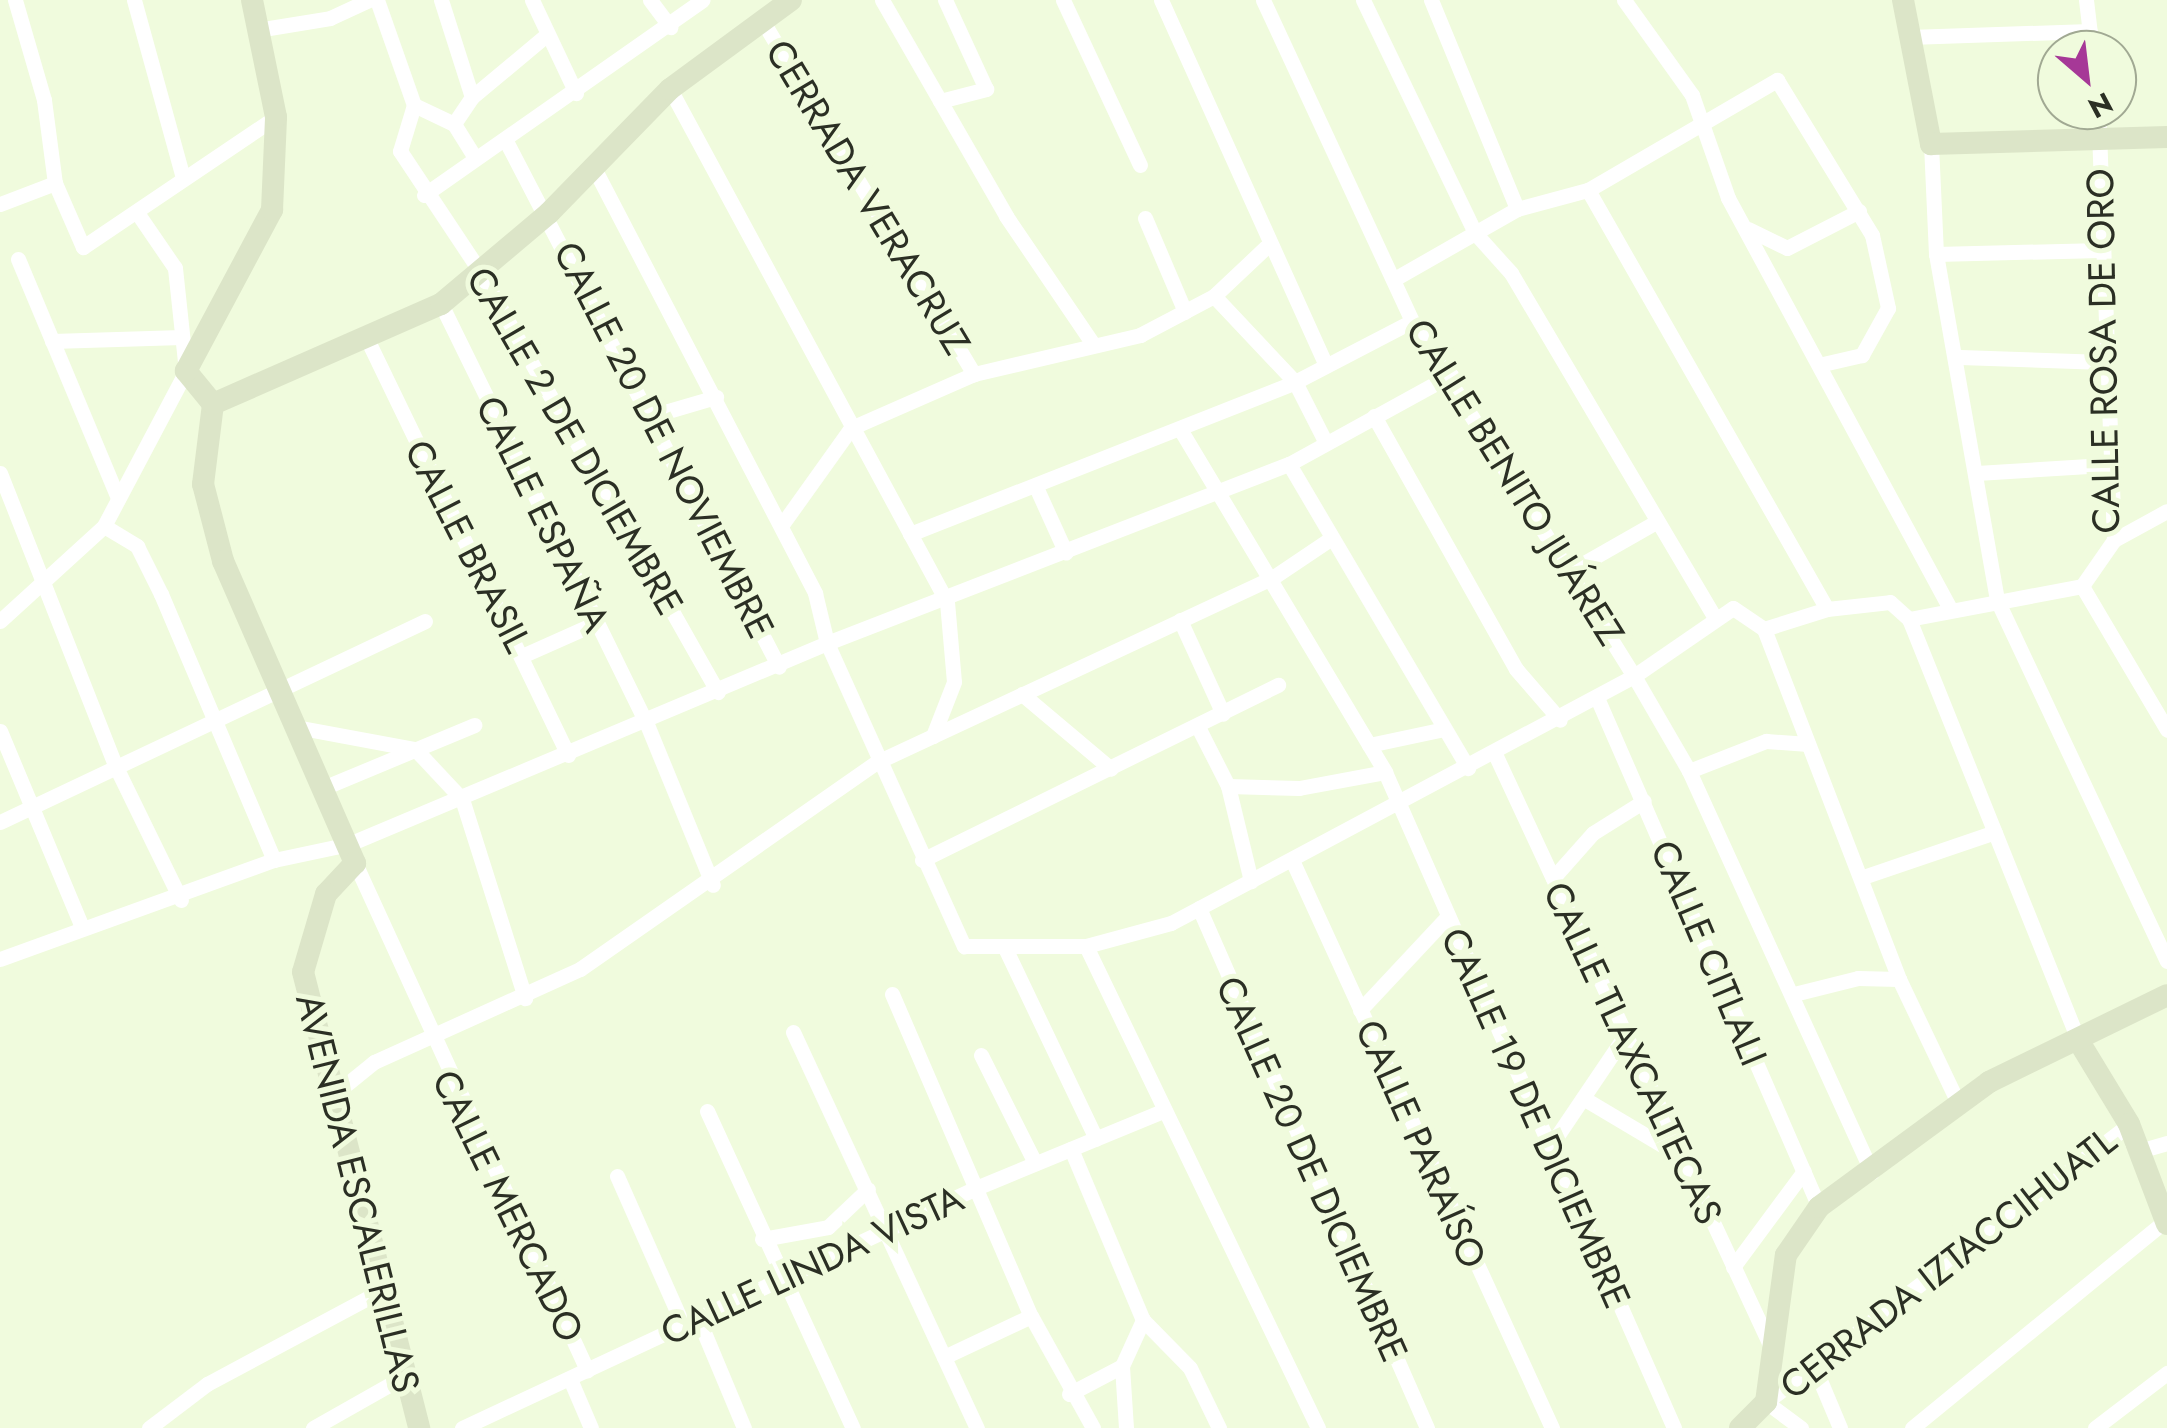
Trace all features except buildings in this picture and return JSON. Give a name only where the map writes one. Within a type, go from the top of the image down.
[{"type":"main road","points":[[252,0],[276,117],[272,210],[186,371],[214,404],[203,484],[223,561],[352,854]]},
{"type":"main road","points":[[1903,0],[1931,144],[2101,142],[2167,137]]},
{"type":"main road","points":[[214,404],[441,304],[595,170],[670,89],[772,8]]},
{"type":"main road","name":"AVENIDA ESCALERILLAS","points":[[352,854],[326,894],[303,972],[337,1092],[418,1428]]},
{"type":"main road","points":[[1740,1428],[1766,1402],[1786,1255],[1819,1207],[1959,1105],[2167,995]]},
{"type":"main road","points":[[2078,1040],[2129,1124],[2166,1222]]},
{"type":"street","points":[[15,0],[44,100],[55,183],[83,247],[138,214],[182,174],[276,117]]},
{"type":"street","points":[[134,0],[182,174]]},
{"type":"street","points":[[257,30],[330,18],[373,0],[414,105],[454,124],[476,158]]},
{"type":"street","points":[[441,0],[472,97]]},
{"type":"street","points":[[532,0],[544,37],[576,93]]},
{"type":"street","points":[[650,0],[670,28]]},
{"type":"street","points":[[424,195],[476,158],[507,143],[670,28],[703,0]]},
{"type":"street","points":[[882,0],[940,101],[1094,344]]},
{"type":"street","points":[[940,101],[986,89],[945,0]]},
{"type":"street","points":[[1064,0],[1140,165]]},
{"type":"street","points":[[1161,0],[1266,248],[1326,366]]},
{"type":"street","name":"CALLE BENITO JUÁREZ","points":[[1263,0],[1396,278],[1412,321],[1451,375],[1634,676],[1713,616]]},
{"type":"street","points":[[1363,0],[1474,232],[1511,274],[1654,523],[1713,616],[1748,610],[1764,629],[1808,744],[1866,876],[1899,980],[1959,1105]]},
{"type":"street","points":[[1431,0],[1517,209]]},
{"type":"street","points":[[1624,0],[1692,95],[1702,129],[1745,228],[1824,364],[1949,606]]},
{"type":"street","points":[[2086,0],[2090,30]]},
{"type":"street","name":"CERRADA VERACRUZ","points":[[772,8],[974,374]]},
{"type":"street","points":[[1908,37],[2037,33]]},
{"type":"street","points":[[454,124],[472,97],[544,37]]},
{"type":"street","points":[[1396,278],[1517,209],[1588,190],[1702,129],[1776,80],[1860,211],[1888,308],[1862,355],[1824,364]]},
{"type":"street","points":[[670,89],[946,602],[954,682],[933,736]]},
{"type":"street","name":"CALLE 2 DE DICIEMBRE","points":[[414,105],[400,152],[424,195],[479,270],[718,692]]},
{"type":"street","name":"CALLE ROSA DE ORO","points":[[2082,586],[2114,540],[2105,465],[2100,130]]},
{"type":"street","name":"CALLE 20 DE NOVIEMBRE","points":[[507,143],[549,213],[778,667]]},
{"type":"street","points":[[1931,144],[1936,254],[1960,357],[1997,600],[2167,961]]},
{"type":"street","points":[[595,170],[815,593],[827,643],[964,946],[1006,950],[1086,946],[1200,908],[1400,808],[1598,700],[1634,676],[1688,771],[1794,994],[1872,1172]]},
{"type":"street","points":[[0,204],[55,183]]},
{"type":"street","points":[[1588,190],[1827,608]]},
{"type":"street","points":[[1745,228],[1787,248],[1860,211]]},
{"type":"street","points":[[0,621],[47,583],[104,526],[186,371],[175,268],[138,214]]},
{"type":"street","points":[[1145,218],[1185,312]]},
{"type":"street","points":[[781,526],[851,428],[974,374],[1140,335],[1214,296],[1266,248]]},
{"type":"street","points":[[1936,254],[2102,250]]},
{"type":"street","points":[[18,260],[118,498]]},
{"type":"street","points":[[1214,296],[1295,382],[1326,443]]},
{"type":"street","name":"CALLE ESPAÑA","points":[[441,304],[646,722],[712,885]]},
{"type":"street","points":[[910,534],[1295,382],[1412,321]]},
{"type":"street","points":[[52,341],[182,337]]},
{"type":"street","name":"CALLE BRASIL","points":[[367,339],[524,655],[568,755]]},
{"type":"street","points":[[1960,357],[2104,362]]},
{"type":"street","points":[[0,959],[82,927],[181,900],[274,860],[352,854],[462,799],[827,643],[946,602],[1289,464],[1451,375]]},
{"type":"street","points":[[652,416],[716,398]]},
{"type":"street","points":[[1374,416],[1516,669],[1560,720]]},
{"type":"street","name":"CALLE 19 DE DICIEMBRE","points":[[1180,429],[1221,492],[1384,772],[1674,1428]]},
{"type":"street","points":[[1289,464],[1327,541],[1468,768]]},
{"type":"street","points":[[1977,473],[2105,465]]},
{"type":"street","points":[[0,473],[47,583],[116,767],[181,900]]},
{"type":"street","points":[[1036,487],[1066,553]]},
{"type":"street","points":[[2114,540],[2167,512]]},
{"type":"street","points":[[1570,571],[1654,523]]},
{"type":"street","points":[[104,526],[137,546],[211,724],[274,860]]},
{"type":"street","points":[[337,1092],[374,1062],[434,1041],[526,998],[712,885],[878,762],[1272,578],[1327,541]]},
{"type":"street","points":[[1909,620],[1949,606],[2082,586],[2167,730]]},
{"type":"street","points":[[1764,629],[1827,608],[1890,602],[1909,620],[2078,1040]]},
{"type":"street","points":[[1180,620],[1223,714]]},
{"type":"street","points":[[0,822],[279,694],[424,621]]},
{"type":"street","points":[[524,655],[596,623]]},
{"type":"street","points":[[922,860],[1278,685]]},
{"type":"street","points":[[1022,694],[1111,770]]},
{"type":"street","name":"CALLE CITLALI","points":[[1598,700],[1819,1207]]},
{"type":"street","points":[[323,788],[474,725]]},
{"type":"street","points":[[1198,727],[1228,786],[1251,881]]},
{"type":"street","points":[[296,728],[414,749],[462,799],[526,998]]},
{"type":"street","points":[[1369,745],[1444,730]]},
{"type":"street","points":[[0,732],[82,927]]},
{"type":"street","points":[[1688,771],[1766,741],[1808,744]]},
{"type":"street","name":"CALLE TLAXCALTECAS","points":[[1495,754],[1773,1352]]},
{"type":"street","points":[[1228,786],[1299,788],[1384,772]]},
{"type":"street","points":[[1553,878],[1593,833],[1644,801]]},
{"type":"street","points":[[1866,876],[1994,832]]},
{"type":"street","name":"CALLE MERCADO","points":[[352,854],[587,1370]]},
{"type":"street","name":"CALLE PARAÍSO","points":[[1292,860],[1552,1428]]},
{"type":"street","name":"CALLE 20 DE DICIEMBRE","points":[[1200,908],[1427,1428]]},
{"type":"street","points":[[1360,1010],[1448,917]]},
{"type":"street","points":[[1086,946],[1318,1428]]},
{"type":"street","points":[[1006,950],[1096,1139]]},
{"type":"street","points":[[1794,994],[1858,978],[1899,980]]},
{"type":"street","points":[[892,994],[1031,1316],[1069,1394],[1093,1428]]},
{"type":"street","points":[[792,1032],[977,1428]]},
{"type":"street","points":[[1548,1148],[1626,1034]]},
{"type":"street","points":[[981,1055],[1035,1163]]},
{"type":"street","points":[[1583,1098],[1679,1155]]},
{"type":"street","points":[[706,1110],[762,1240],[853,1428]]},
{"type":"street","name":"CALLE LINDA VISTA","points":[[462,1428],[480,1424],[976,1188],[1166,1110]]},
{"type":"street","name":"CERRADA IZTACCIHUATL","points":[[1766,1402],[2129,1124]]},
{"type":"street","points":[[2139,1152],[2167,1143]]},
{"type":"street","points":[[1071,1149],[1143,1320],[1190,1368],[1218,1428]]},
{"type":"street","points":[[1733,1268],[1804,1171]]},
{"type":"street","points":[[617,1176],[744,1428]]},
{"type":"street","points":[[762,1240],[828,1227],[868,1189]]},
{"type":"street","points":[[1912,1428],[2166,1222]]},
{"type":"street","points":[[150,1428],[207,1384],[384,1289]]},
{"type":"street","points":[[944,1357],[1031,1316]]},
{"type":"street","points":[[1126,1428],[1122,1366],[1143,1320]]},
{"type":"street","points":[[1069,1394],[1122,1366]]},
{"type":"street","points":[[1814,1366],[1840,1428]]},
{"type":"street","points":[[2096,1428],[2167,1372]]},
{"type":"street","points":[[313,1428],[403,1377]]},
{"type":"street","name":"CALLE MERCADO","points":[[570,1378],[591,1428]]},
{"type":"street","points":[[1766,1402],[1801,1428]]}]
